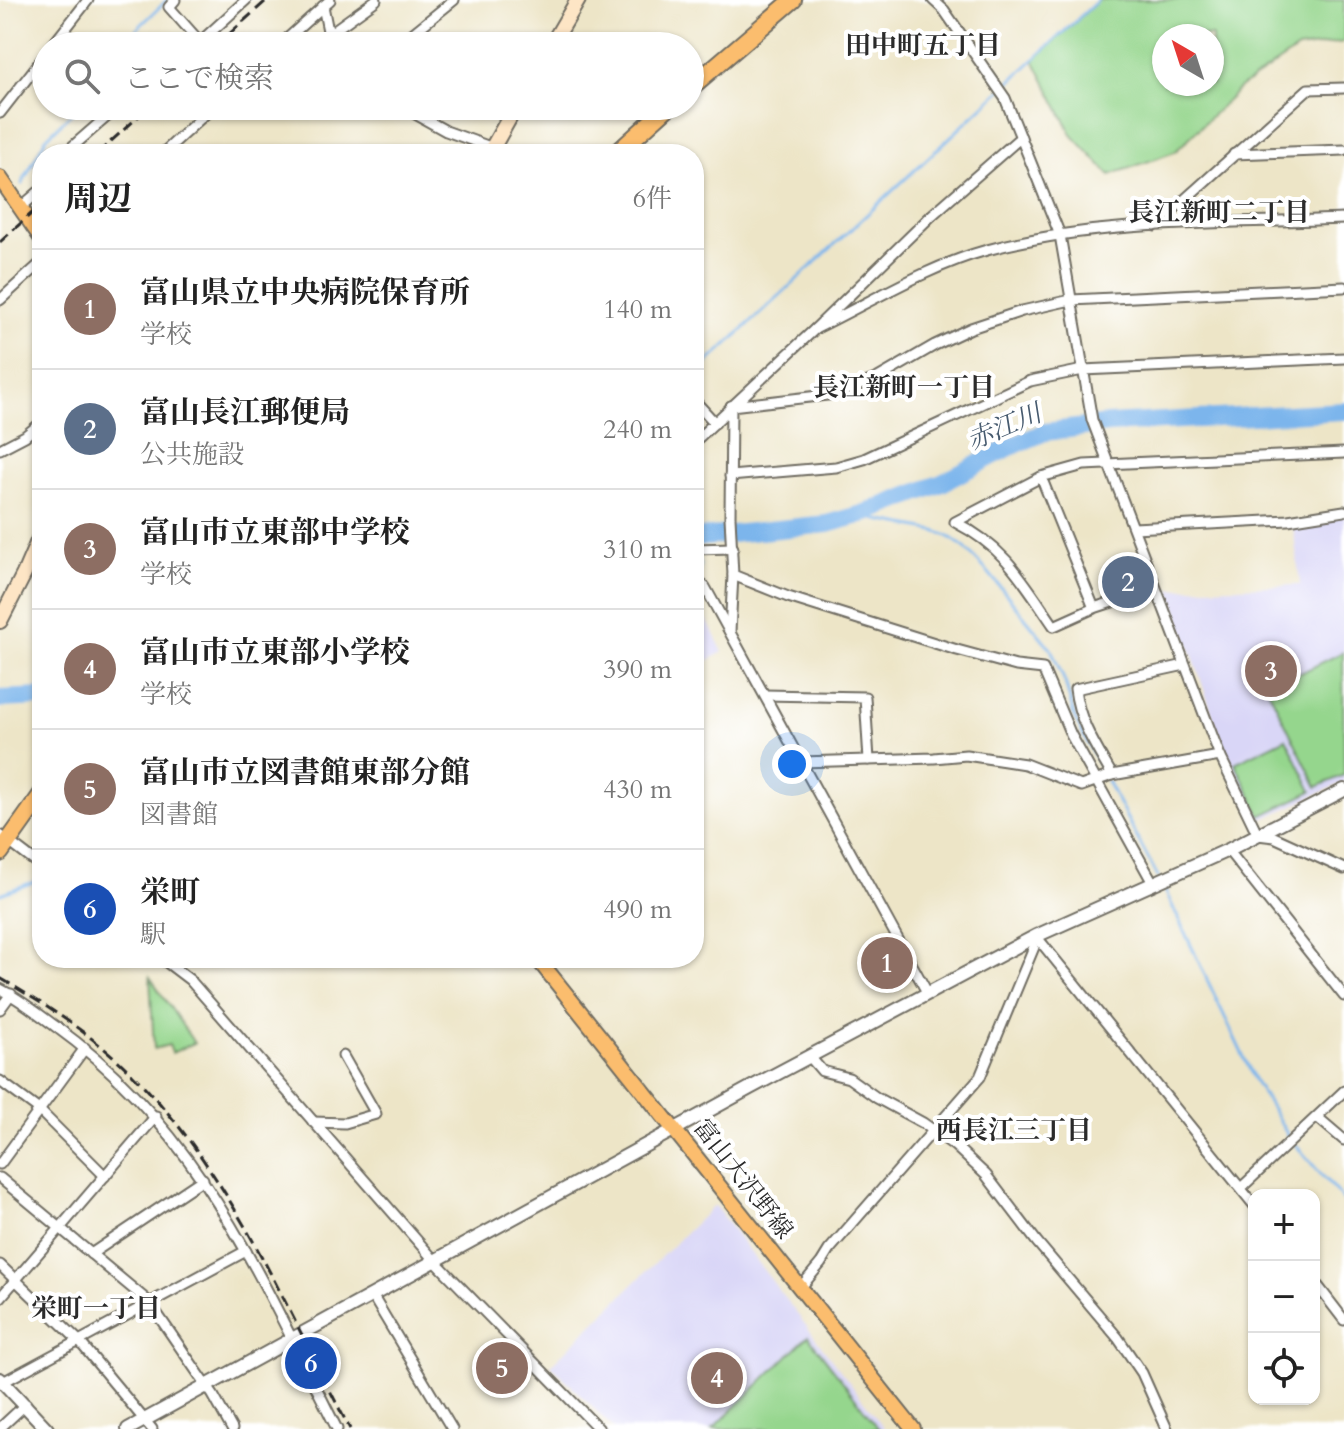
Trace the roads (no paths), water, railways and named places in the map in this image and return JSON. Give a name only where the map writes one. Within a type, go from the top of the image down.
[{"type":"highway","points":[[704,75],[782,0]]},
{"type":"highway","points":[[704,76],[793,0]]},
{"type":"highway","points":[[627,144],[654,120]]},
{"type":"highway","points":[[3,843],[32,807]]},
{"type":"main road","points":[[559,32],[578,0]]},
{"type":"main road","points":[[495,144],[508,120]]},
{"type":"main road","points":[[0,178],[32,225]]},
{"type":"main road","points":[[0,621],[32,555]]},
{"type":"main road","name":"富山大沢野線","points":[[545,968],[913,1429]]},
{"type":"street","points":[[63,32],[88,0]]},
{"type":"street","points":[[175,0],[169,7],[191,32]]},
{"type":"street","points":[[211,32],[246,0]]},
{"type":"street","points":[[332,32],[376,0]]},
{"type":"street","points":[[414,32],[454,0]]},
{"type":"street","points":[[933,0],[944,10],[1005,98],[1060,235],[1092,420],[1220,756],[1258,835]]},
{"type":"street","points":[[326,3],[329,32]]},
{"type":"street","points":[[294,32],[326,3]]},
{"type":"street","points":[[0,113],[32,72]]},
{"type":"street","points":[[1155,226],[1308,89],[1344,88]]},
{"type":"street","points":[[75,144],[103,120]]},
{"type":"street","points":[[173,144],[199,120]]},
{"type":"street","points":[[426,120],[475,144]]},
{"type":"street","points":[[704,433],[932,215],[1021,137]]},
{"type":"street","points":[[1234,154],[1344,150]]},
{"type":"street","points":[[20,208],[32,198]]},
{"type":"street","points":[[815,329],[948,264],[986,250],[1060,235],[1155,226],[1344,219]]},
{"type":"street","points":[[0,300],[32,271]]},
{"type":"street","points":[[731,406],[836,394],[878,378],[971,328],[1022,311],[1071,300],[1344,287]]},
{"type":"street","points":[[730,476],[836,467],[864,459],[1030,381],[1083,370],[1344,358]]},
{"type":"street","points":[[730,632],[733,575],[731,406]]},
{"type":"street","points":[[704,411],[715,423]]},
{"type":"street","points":[[0,449],[32,430]]},
{"type":"street","points":[[1155,588],[1094,608],[1054,626],[999,550],[955,522],[1041,477],[1084,465],[1344,453]]},
{"type":"street","points":[[1041,477],[1094,608]]},
{"type":"street","points":[[1134,528],[1288,520],[1344,511]]},
{"type":"street","points":[[704,549],[733,548]]},
{"type":"street","points":[[733,575],[788,597],[957,650],[1016,666],[1043,669],[1071,735],[1153,883]]},
{"type":"street","points":[[704,586],[928,994]]},
{"type":"street","points":[[1112,775],[1085,727],[1075,689],[1185,665]]},
{"type":"street","points":[[765,695],[865,697],[869,760]]},
{"type":"street","points":[[801,762],[966,755],[1025,764],[1081,786],[1112,775],[1220,756]]},
{"type":"street","points":[[128,1429],[149,1424],[206,1386],[434,1260],[928,994],[1153,883],[1228,850],[1344,790]]},
{"type":"street","points":[[1258,835],[1274,837],[1344,869]]},
{"type":"street","points":[[3,843],[32,861]]},
{"type":"street","points":[[1228,850],[1344,996]]},
{"type":"street","points":[[801,1287],[829,1250],[980,1077],[1035,941]]},
{"type":"street","points":[[1035,941],[1248,1197]]},
{"type":"street","points":[[174,968],[190,980],[434,1260],[599,1429]]},
{"type":"street","points":[[0,989],[85,1048],[156,1116],[203,1179],[246,1251],[337,1429]]},
{"type":"street","points":[[0,1009],[11,994]]},
{"type":"street","points":[[0,1164],[85,1048]]},
{"type":"street","points":[[313,1122],[345,1123],[376,1114],[343,1056]]},
{"type":"street","points":[[810,1057],[822,1071],[849,1078],[934,1131],[986,1175],[1037,1242],[1090,1303],[1142,1373],[1167,1429]]},
{"type":"street","points":[[0,1081],[39,1110],[105,1176]]},
{"type":"street","points":[[1241,1188],[1344,1091]]},
{"type":"street","points":[[0,1298],[156,1116]]},
{"type":"street","points":[[1317,1117],[1344,1140]]},
{"type":"street","points":[[0,1178],[149,1302],[232,1429]]},
{"type":"street","points":[[91,1254],[203,1179]]},
{"type":"street","points":[[47,1429],[1,1380],[246,1251]]},
{"type":"street","points":[[0,1265],[79,1341],[149,1424]]},
{"type":"street","points":[[1320,1289],[1344,1320]]},
{"type":"street","points":[[372,1295],[452,1429]]},
{"type":"street","points":[[0,1428],[26,1404]]},
{"type":"waterway","points":[[135,32],[167,0]]},
{"type":"waterway","points":[[704,366],[1098,0]]},
{"type":"waterway","points":[[43,144],[65,120]]},
{"type":"waterway","points":[[22,184],[32,165]]},
{"type":"waterway","name":"赤江川","points":[[704,537],[827,524],[863,514],[942,483],[1045,432],[1108,424],[1344,411]]},
{"type":"waterway","points":[[863,514],[948,536],[964,547],[988,572],[1051,649],[1065,682],[1075,719],[1104,774]]},
{"type":"waterway","name":"赤江川","points":[[0,699],[32,697]]},
{"type":"waterway","points":[[1107,781],[1158,877]]},
{"type":"waterway","points":[[0,894],[32,883]]},
{"type":"waterway","points":[[1162,884],[1255,1081],[1289,1137]]},
{"type":"waterway","points":[[1294,1143],[1344,1201]]},
{"type":"railway","points":[[232,32],[267,0]]},
{"type":"railway","points":[[108,144],[135,120]]},
{"type":"railway","points":[[0,242],[32,213]]},
{"type":"railway","points":[[0,978],[105,1049],[170,1116],[201,1157],[255,1245],[350,1429]]},
{"type":"place","name":"富山長江郵便局","points":[[1128,582]]},
{"type":"place","name":"富山市立東部中学校","points":[[1271,671]]},
{"type":"place","name":"富山県立中央病院保育所","points":[[887,963]]},
{"type":"place","name":"栄町","points":[[311,1363]]},
{"type":"place","name":"富山市立図書館東部分館","points":[[502,1368]]},
{"type":"place","name":"富山市立東部小学校","points":[[717,1378]]},
{"type":"district","name":"田中町五丁目","points":[[923,45]]},
{"type":"district","name":"長江新町二丁目","points":[[1219,212]]},
{"type":"district","name":"長江新町一丁目","points":[[904,387]]},
{"type":"district","name":"西長江三丁目","points":[[1014,1130]]},
{"type":"district","name":"栄町一丁目","points":[[96,1308]]}]
